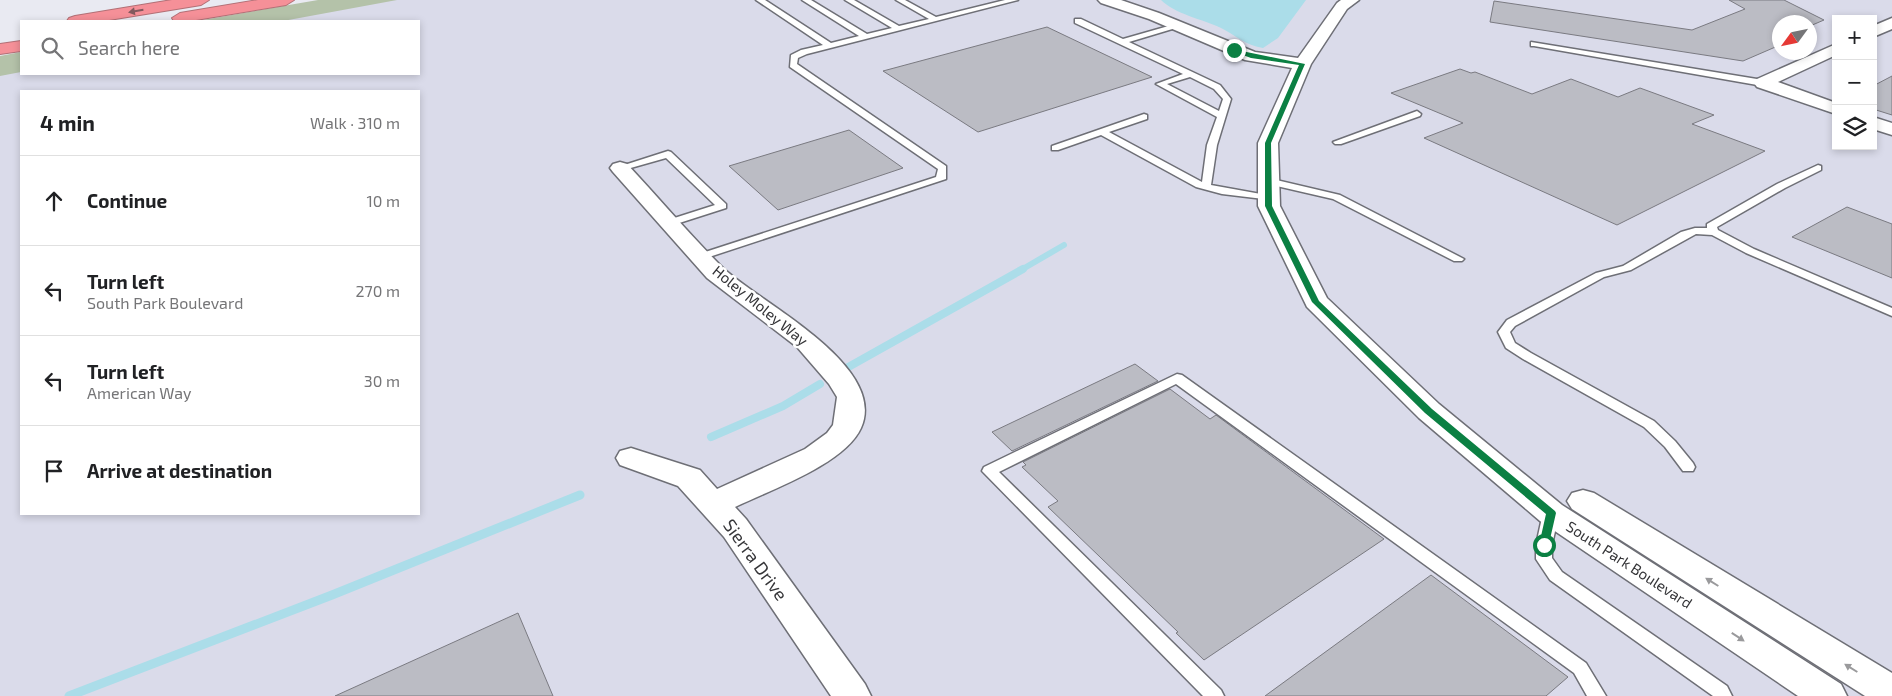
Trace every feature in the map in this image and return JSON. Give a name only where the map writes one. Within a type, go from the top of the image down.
[{"type":"highway","points":[[81,20],[201,0]]},
{"type":"highway","points":[[169,20],[286,0]]},
{"type":"highway","points":[[0,34],[20,30]]},
{"type":"highway","points":[[0,50],[20,46]]},
{"type":"street","points":[[1106,0],[1251,56],[1302,64]]},
{"type":"street","name":"South Park Boulevard","points":[[1351,0],[1342,6],[1302,64],[1268,143],[1269,206],[1316,302],[1428,411],[1551,513],[1828,696]]},
{"type":"street","points":[[1877,30],[1892,23]]},
{"type":"street","points":[[1763,83],[1832,51]]},
{"type":"street","points":[[1763,83],[1832,108]]},
{"type":"street","points":[[1877,124],[1892,129]]},
{"type":"street","name":"Holey Moley Way","points":[[620,168],[716,273],[806,341],[840,379],[851,396],[847,428],[816,456],[712,504]]},
{"type":"street","name":"Sierra Drive","points":[[631,458],[688,478],[734,528],[846,694]]},
{"type":"street","name":"South Park Boulevard","points":[[1583,501],[1892,693]]},
{"type":"lane","points":[[760,0],[830,46]]},
{"type":"lane","points":[[806,0],[866,37]]},
{"type":"lane","points":[[849,0],[899,29]]},
{"type":"lane","points":[[900,0],[936,20]]},
{"type":"lane","points":[[700,257],[941,179],[943,168],[794,65],[794,57],[830,46],[1014,0]]},
{"type":"lane","points":[[1078,21],[1192,74],[1217,87],[1224,93],[1227,99],[1212,145],[1206,186]]},
{"type":"lane","points":[[1122,42],[1176,26]]},
{"type":"lane","points":[[1534,44],[1763,83]]},
{"type":"lane","points":[[1192,74],[1160,84],[1221,116]]},
{"type":"lane","points":[[1338,142],[1417,114]]},
{"type":"lane","points":[[1055,148],[1144,117]]},
{"type":"lane","points":[[1102,132],[1174,172],[1222,191],[1268,190],[1336,197],[1458,259]]},
{"type":"lane","points":[[620,168],[668,154],[722,206],[669,222]]},
{"type":"lane","points":[[1714,232],[1711,226],[1781,186],[1818,168]]},
{"type":"lane","points":[[1688,467],[1670,444],[1649,424],[1527,356],[1510,345],[1504,332],[1511,323],[1600,275],[1627,268],[1686,234],[1695,231],[1714,232],[1750,251],[1892,312]]},
{"type":"lane","points":[[1215,696],[989,471],[1177,378],[1580,668],[1597,696]]},
{"type":"lane","points":[[1551,513],[1544,545],[1544,559],[1556,576],[1721,692],[1723,696]]},
{"type":"shaded area","points":[[346,0],[1892,0],[1892,696],[0,696],[0,62],[20,58],[20,75],[420,75],[420,20],[234,20]]},
{"type":"green space","points":[[318,0],[397,0],[288,20],[203,20]]},
{"type":"green space","points":[[20,52],[20,72],[0,76],[0,56]]},
{"type":"water","points":[[1161,0],[1306,0],[1278,38],[1263,48],[1241,40],[1221,28],[1181,13]]},
{"type":"building","points":[[1729,0],[1784,0],[1814,15],[1772,15],[1772,48],[1743,61],[1490,22],[1494,1],[1692,30],[1745,9]]},
{"type":"building","points":[[1817,16],[1824,20],[1817,23]]},
{"type":"building","points":[[1047,27],[1152,77],[978,132],[883,71]]},
{"type":"building","points":[[1460,69],[1471,73],[1475,72],[1532,94],[1571,79],[1618,97],[1640,88],[1714,115],[1692,124],[1765,151],[1617,225],[1424,138],[1463,123],[1391,93]]},
{"type":"building","points":[[1892,76],[1892,115],[1877,110],[1877,84]]},
{"type":"building","points":[[849,130],[903,168],[778,210],[729,166]]},
{"type":"building","points":[[1847,207],[1892,224],[1892,278],[1792,237]]},
{"type":"building","points":[[1135,364],[1158,381],[1012,451],[992,432]]},
{"type":"building","points":[[1170,389],[1210,419],[1216,415],[1384,539],[1204,660],[1176,633],[1178,632],[1048,507],[1058,501],[1022,467],[1026,465],[1023,462]]},
{"type":"building","points":[[1431,575],[1568,677],[1546,696],[1265,696]]},
{"type":"building","points":[[518,613],[553,696],[335,696]]},
{"type":"waterway","points":[[1021,270],[1064,245]]},
{"type":"waterway","points":[[843,370],[1023,269]]},
{"type":"waterway","points":[[711,437],[783,406],[820,384]]},
{"type":"waterway","points":[[69,696],[332,595],[580,495]]},
{"type":"route","points":[[1234,50],[1251,56],[1302,64],[1268,143],[1269,206],[1316,302],[1428,411],[1551,513],[1544,545]]}]
